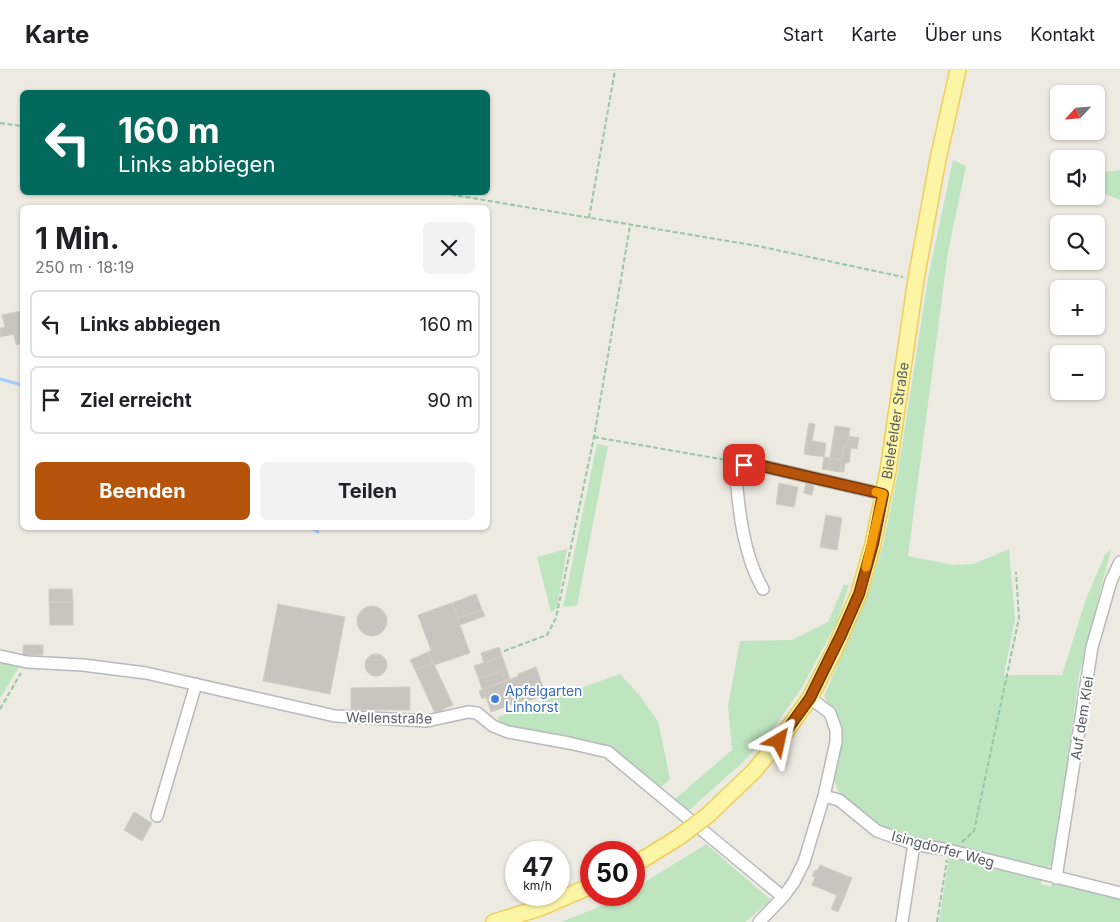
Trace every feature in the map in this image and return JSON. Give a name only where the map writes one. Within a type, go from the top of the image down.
[{"type":"main road","name":"Bielefelder Straße","points":[[645,858],[679,837],[708,815],[754,771],[779,741],[810,698],[835,649],[859,594],[873,544],[883,494],[916,280],[938,158],[958,70]]},
{"type":"main road","points":[[494,922],[540,908],[580,891]]},
{"type":"street","points":[[763,589],[753,570],[741,521],[736,476],[744,465],[749,463],[883,494]]},
{"type":"street","name":"Auf dem Klei","points":[[1056,878],[1092,647],[1111,581],[1120,562]]},
{"type":"street","name":"Wellenstraße","points":[[0,656],[27,662],[84,665],[128,671],[196,684],[335,716],[426,722],[468,712],[476,713],[493,726],[508,732],[608,752],[783,898]]},
{"type":"street","points":[[157,816],[196,684]]},
{"type":"street","points":[[759,922],[783,898],[794,882],[804,862],[824,796],[836,742],[836,730],[830,713],[810,698]]},
{"type":"street","name":"Isingdorfer Weg","points":[[824,796],[839,800],[877,831],[914,844],[951,845],[1056,878],[1120,893]]},
{"type":"street","points":[[902,922],[914,844]]},
{"type":"path","points":[[589,218],[615,70]]},
{"type":"path","points":[[0,123],[20,126]]},
{"type":"path","points":[[454,195],[758,246],[916,280]]},
{"type":"path","points":[[504,651],[547,635],[556,618],[594,437],[630,226]]},
{"type":"path","points":[[594,437],[729,460],[744,465]]},
{"type":"path","points":[[937,922],[951,845],[963,842],[974,831],[1019,618],[1016,572]]},
{"type":"path","points":[[0,709],[27,662]]},
{"type":"green space","points":[[953,160],[966,166],[948,252],[908,556],[953,565],[974,564],[1009,549],[1015,619],[1004,675],[1062,675],[1086,599],[1105,555],[1111,549],[1079,675],[1054,863],[1045,869],[917,838],[881,826],[839,794],[834,779],[842,742],[841,723],[835,708],[828,703],[824,696],[867,596],[883,545],[898,472],[928,279]]},
{"type":"green space","points":[[1120,170],[1120,200],[1105,194],[1105,172]]},
{"type":"green space","points":[[597,444],[608,446],[577,606],[563,607]]},
{"type":"green space","points":[[567,549],[557,608],[551,612],[537,557]]},
{"type":"green space","points":[[844,585],[849,585],[837,622],[801,689],[770,733],[742,763],[688,811],[674,800],[732,750],[728,706],[740,641],[792,640],[828,622]]},
{"type":"green space","points":[[0,662],[19,667],[0,698]]},
{"type":"green space","points":[[620,674],[640,696],[658,721],[670,779],[660,788],[612,749],[511,727],[501,724],[498,717]]},
{"type":"green space","points":[[706,844],[771,900],[745,922],[561,922],[601,906],[645,906],[645,882]]},
{"type":"green space","points":[[949,857],[1042,878],[1041,884],[1051,887],[1053,882],[1120,898],[1120,922],[939,922]]},
{"type":"building","points":[[20,311],[20,344],[16,345],[14,334],[0,337],[0,328],[5,327],[2,315]]},
{"type":"building","points":[[809,423],[815,424],[812,441],[806,440]]},
{"type":"building","points":[[835,426],[850,428],[847,447],[844,446],[842,460],[830,458]]},
{"type":"building","points":[[849,436],[859,438],[857,449],[851,448],[849,463],[845,463],[844,472],[840,472],[844,446],[847,447]]},
{"type":"building","points":[[806,440],[826,443],[824,457],[804,454]]},
{"type":"building","points":[[824,457],[830,458],[828,470],[822,469]]},
{"type":"building","points":[[830,458],[842,460],[840,472],[828,470]]},
{"type":"building","points":[[806,482],[814,483],[812,495],[804,493]]},
{"type":"building","points":[[779,483],[798,487],[794,507],[776,504]]},
{"type":"building","points":[[826,515],[842,518],[837,550],[820,547]]},
{"type":"building","points":[[49,589],[72,589],[73,602],[49,602]]},
{"type":"building","points":[[476,594],[482,610],[458,618],[452,603]]},
{"type":"building","points":[[49,602],[73,602],[73,625],[50,625]]},
{"type":"building","points":[[452,603],[470,653],[434,665],[428,652],[431,650],[418,615]]},
{"type":"building","points":[[278,604],[345,617],[330,694],[263,681]]},
{"type":"building","points":[[372,606],[383,610],[387,621],[383,632],[372,636],[361,632],[357,621],[361,610]]},
{"type":"building","points":[[482,610],[485,616],[460,625],[458,618]]},
{"type":"building","points":[[23,645],[43,645],[43,655],[23,655]]},
{"type":"building","points":[[499,647],[502,656],[484,663],[481,653]]},
{"type":"building","points":[[428,652],[433,662],[415,670],[410,660]]},
{"type":"building","points":[[376,654],[384,657],[387,665],[384,673],[376,676],[368,673],[365,665],[368,657]]},
{"type":"building","points":[[502,656],[510,679],[505,681],[501,671],[479,679],[474,666]]},
{"type":"building","points":[[433,662],[453,705],[435,713],[415,670]]},
{"type":"building","points":[[536,667],[546,695],[528,701],[527,699],[491,712],[486,697],[482,699],[479,691],[519,676],[518,674]]},
{"type":"building","points":[[501,671],[505,681],[482,689],[479,679]]},
{"type":"building","points":[[410,687],[410,710],[351,710],[351,688]]},
{"type":"building","points":[[134,812],[152,823],[142,841],[124,830]]},
{"type":"building","points":[[820,865],[852,878],[844,898],[812,885],[815,877],[812,876]]},
{"type":"building","points":[[837,895],[844,898],[838,912],[831,909]]},
{"type":"waterway","points":[[0,379],[20,384]]},
{"type":"slow traffic","points":[[866,567],[873,544],[883,494],[876,492]]},
{"type":"place","name":"Apfelgarten Linhorst","points":[[495,699]]},
{"type":"route","points":[[744,465],[749,463],[883,494],[873,544],[859,594],[835,649],[810,698],[779,741]]}]
